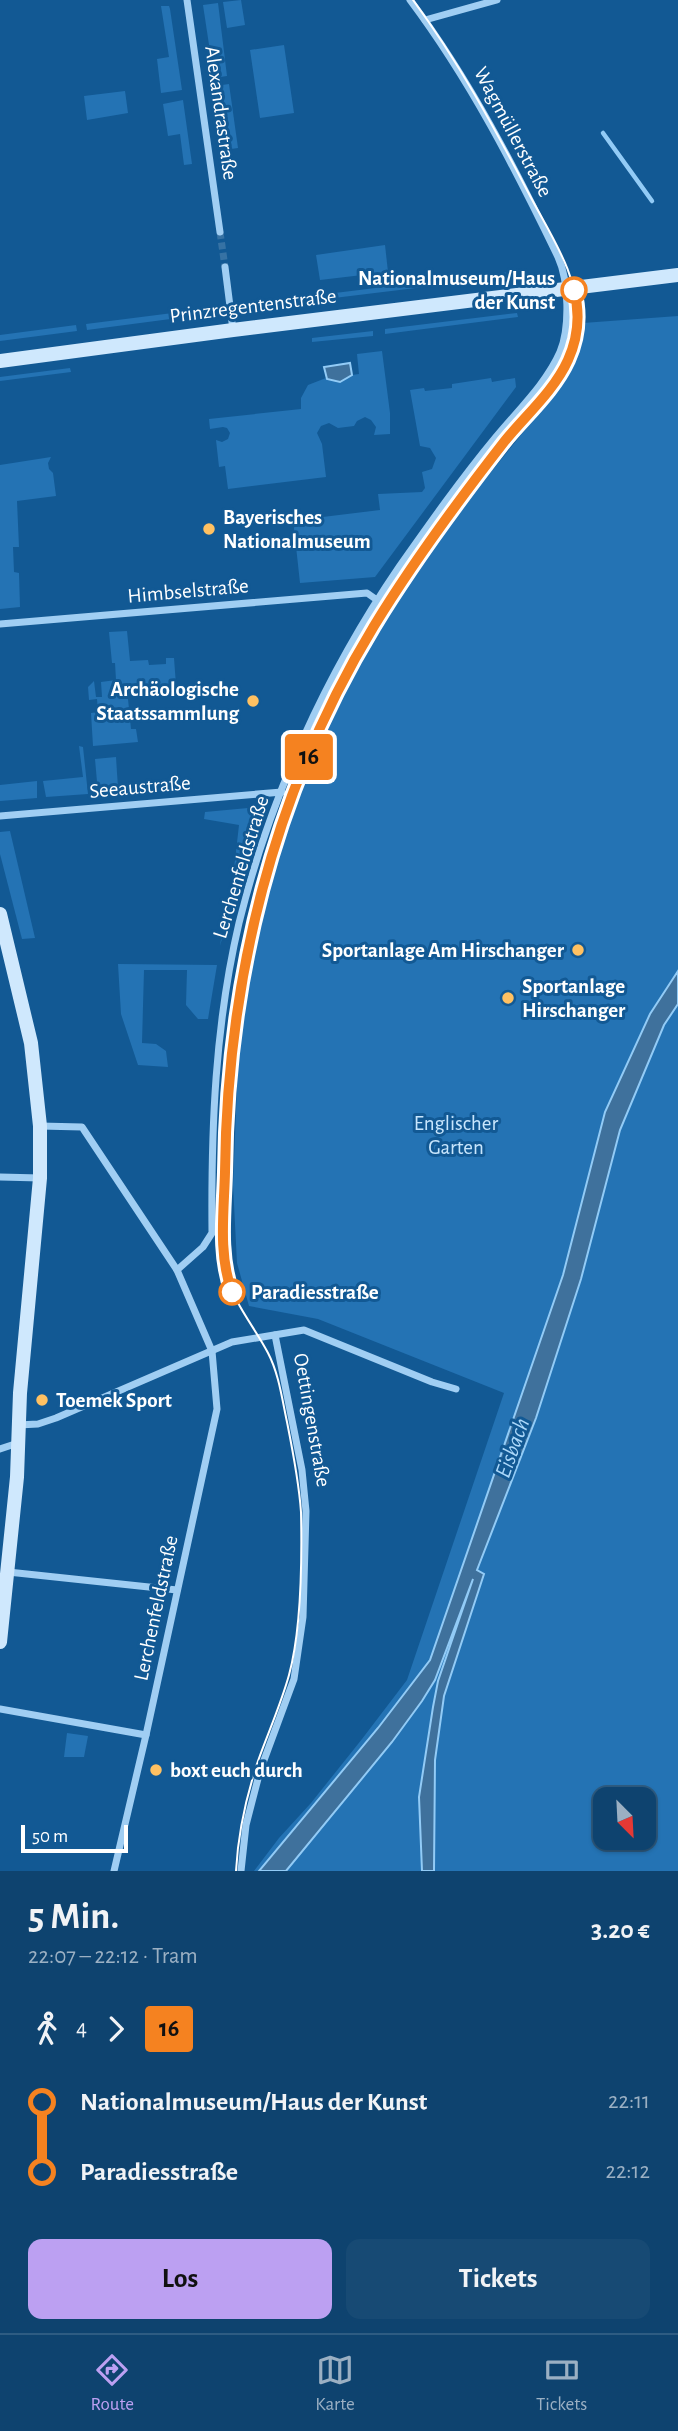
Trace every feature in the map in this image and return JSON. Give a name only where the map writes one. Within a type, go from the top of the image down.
[{"type":"main road","name":"Prinzregentenstraße","points":[[0,361],[678,275]]},
{"type":"main road","points":[[0,914],[31,1043],[40,1126],[40,1178],[17,1477],[0,1642]]},
{"type":"street","name":"Alexandrastraße","points":[[187,0],[220,232]]},
{"type":"street","name":"Wagmüllerstraße","points":[[410,0],[460,70],[505,150],[563,268],[565,290]]},
{"type":"street","points":[[425,20],[497,0]]},
{"type":"street","points":[[225,267],[233,330]]},
{"type":"street","name":"Lerchenfeldstraße","points":[[177,1269],[203,1247],[212,1233],[214,1098],[226,994],[248,891],[282,792],[326,691],[377,600],[461,481],[550,368],[564,339],[565,290]]},
{"type":"street","name":"Himbselstraße","points":[[0,624],[367,593],[377,600]]},
{"type":"street","name":"Seeaustraße","points":[[0,817],[282,792]]},
{"type":"street","points":[[19,1425],[47,1422],[212,1351],[177,1269],[82,1127],[40,1126]]},
{"type":"street","points":[[0,1177],[40,1178]]},
{"type":"street","points":[[275,1335],[304,1330],[432,1382],[456,1389]]},
{"type":"street","name":"Oettingenstraße","points":[[212,1351],[232,1342],[275,1335],[302,1470],[306,1511],[303,1617],[294,1679],[260,1771],[246,1825],[241,1871]]},
{"type":"street","name":"Lerchenfeldstraße","points":[[114,1871],[217,1409],[212,1351]]},
{"type":"street","points":[[0,1448],[18,1443]]},
{"type":"street","points":[[7,1572],[177,1590]]},
{"type":"street","points":[[0,1709],[146,1735]]},
{"type":"green space","points":[[241,0],[245,25],[227,28],[223,2]]},
{"type":"green space","points":[[218,3],[227,76],[214,78],[203,5]]},
{"type":"green space","points":[[161,6],[169,6],[170,9],[182,90],[161,93],[157,59],[169,57]]},
{"type":"green space","points":[[284,45],[294,113],[260,118],[250,50]]},
{"type":"green space","points":[[229,84],[238,148],[224,150],[215,86]]},
{"type":"green space","points":[[125,91],[128,113],[87,120],[84,96]]},
{"type":"green space","points":[[183,100],[192,164],[184,165],[180,134],[168,136],[163,104]]},
{"type":"green space","points":[[385,245],[388,272],[320,280],[316,255]]},
{"type":"green space","points":[[519,271],[519,276],[456,283],[456,278]]},
{"type":"green space","points":[[424,282],[424,287],[243,309],[238,305]]},
{"type":"green space","points":[[220,307],[216,313],[87,330],[86,324]]},
{"type":"green space","points":[[517,313],[518,317],[385,334],[385,329]]},
{"type":"green space","name":"Englischer Garten","points":[[678,316],[678,1871],[254,1871],[407,1680],[504,1393],[318,1319],[249,1306],[237,1263],[233,1185],[239,1037],[249,962],[275,866],[303,780],[350,673],[429,549],[562,384],[578,351],[583,323]]},
{"type":"green space","points":[[76,325],[77,331],[0,341],[0,335]]},
{"type":"green space","points":[[373,331],[373,336],[312,342],[312,338]]},
{"type":"green space","points":[[382,351],[390,434],[374,435],[376,427],[365,417],[354,426],[338,428],[329,423],[321,426],[317,433],[322,444],[326,477],[228,489],[225,466],[219,467],[216,440],[222,442],[228,439],[230,433],[223,427],[210,429],[209,419],[301,409],[301,398],[308,385],[326,378],[324,367],[350,363],[352,375],[359,374],[357,354]]},
{"type":"green space","points":[[70,368],[71,372],[0,381],[0,377]]},
{"type":"green space","points":[[491,378],[492,382],[515,378],[516,387],[375,577],[300,583],[294,528],[298,520],[380,510],[378,494],[422,492],[425,488],[422,472],[432,469],[436,458],[430,448],[420,446],[410,390],[452,388],[452,384]]},
{"type":"green space","points":[[51,457],[48,463],[53,473],[56,496],[17,501],[19,547],[13,547],[14,572],[19,573],[20,607],[0,609],[0,465]]},
{"type":"green space","points":[[127,631],[130,661],[148,660],[149,665],[166,664],[166,658],[174,658],[176,685],[127,689],[131,729],[136,729],[138,742],[93,746],[91,713],[98,712],[97,699],[89,700],[88,687],[94,681],[96,697],[102,697],[101,682],[116,680],[109,632]]},
{"type":"green space","points":[[79,746],[83,747],[88,794],[46,797],[43,781],[83,777]]},
{"type":"green space","points":[[116,757],[118,788],[98,793],[95,759]]},
{"type":"green space","points":[[37,781],[37,798],[0,801],[0,785]]},
{"type":"green space","points":[[252,809],[253,821],[220,946],[226,904],[230,904],[239,825],[204,819],[205,812]]},
{"type":"green space","points":[[10,831],[35,938],[22,939],[0,854],[0,832]]},
{"type":"green space","points":[[118,964],[217,965],[208,1019],[198,1019],[186,1005],[187,970],[144,970],[142,1043],[156,1044],[166,1051],[168,1067],[138,1065],[121,1014]]},
{"type":"green space","points":[[67,1733],[88,1736],[84,1757],[64,1757]]},
{"type":"water","points":[[350,363],[352,375],[340,382],[327,379],[324,367]]},
{"type":"water","name":"Eisbach","points":[[678,971],[678,1004],[664,1025],[620,1130],[581,1279],[536,1418],[477,1570],[484,1574],[444,1696],[435,1760],[434,1871],[422,1871],[419,1797],[438,1681],[473,1579],[435,1680],[392,1742],[286,1871],[259,1871],[378,1728],[430,1660],[563,1275],[605,1112],[650,1014]]},
{"type":"waterway","points":[[603,133],[652,201]]},
{"type":"tunnel","points":[[220,232],[225,267]]},
{"type":"tram line","points":[[236,1871],[250,1788],[286,1686],[293,1657],[300,1594],[301,1551],[301,1512],[297,1478],[278,1378],[268,1353],[229,1283],[223,1252],[231,1069],[248,949],[268,869],[289,806],[313,744],[357,655],[389,602],[453,510],[560,373],[574,342],[577,324],[574,289],[554,239],[474,94],[413,0]]},
{"type":"tram line","name":"16","points":[[232,1292],[224,1268],[226,1099],[244,961],[251,927],[281,829],[325,718],[374,626],[449,516],[568,360],[575,341],[578,313],[574,290]]},
{"type":"place","name":"Nationalmuseum/Haus der Kunst","points":[[574,290]]},
{"type":"place","name":"Bayerisches Nationalmuseum","points":[[209,529]]},
{"type":"place","name":"Archäologische Staatssammlung","points":[[253,701]]},
{"type":"place","name":"Sportanlage Am Hirschanger","points":[[578,950]]},
{"type":"place","name":"Sportanlage Hirschanger","points":[[508,998]]},
{"type":"place","name":"Paradiesstraße","points":[[232,1292]]},
{"type":"place","name":"Toemek Sport","points":[[42,1400]]},
{"type":"place","name":"boxt euch durch","points":[[156,1770]]}]
